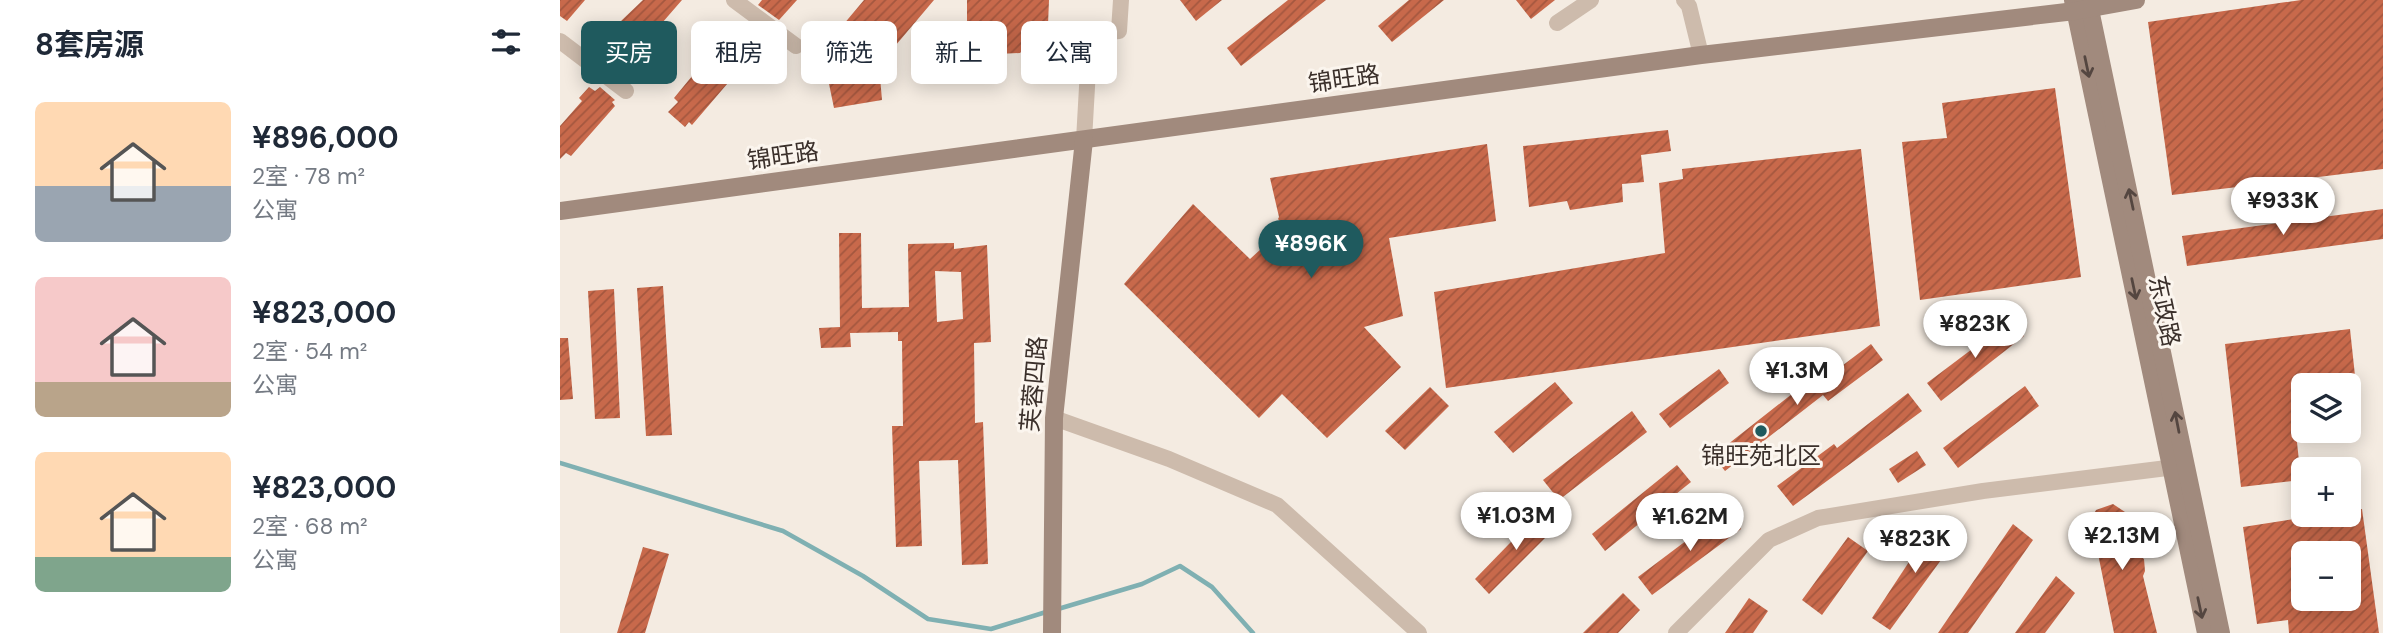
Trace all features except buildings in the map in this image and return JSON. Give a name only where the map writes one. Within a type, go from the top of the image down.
[{"type":"street","points":[[734,0],[796,46]]},
{"type":"street","points":[[1084,140],[1090,34],[1119,31],[1121,0]]},
{"type":"street","points":[[1557,23],[1591,0]]},
{"type":"street","points":[[1684,0],[1689,6],[1701,55]]},
{"type":"street","name":"锦旺路","points":[[560,211],[2081,4],[2136,0]]},
{"type":"street","name":"东政路","points":[[2081,4],[2178,467],[2206,633]]},
{"type":"street","points":[[560,41],[626,91]]},
{"type":"street","name":"芙蓉四路","points":[[1052,633],[1054,418],[1084,140]]},
{"type":"street","points":[[1054,418],[1169,459],[1277,505],[1419,633]]},
{"type":"street","points":[[1676,633],[1769,540],[1818,518],[1983,491],[2178,467]]},
{"type":"street","name":"东政路","points":[[2178,467],[2221,633]]},
{"type":"waterway","points":[[560,463],[783,531],[863,576],[928,619],[991,629],[1046,612]]},
{"type":"waterway","points":[[1058,609],[1142,584],[1180,566],[1212,587],[1253,633]]},
{"type":"place","name":"锦旺苑北区","points":[[1761,431]]}]
